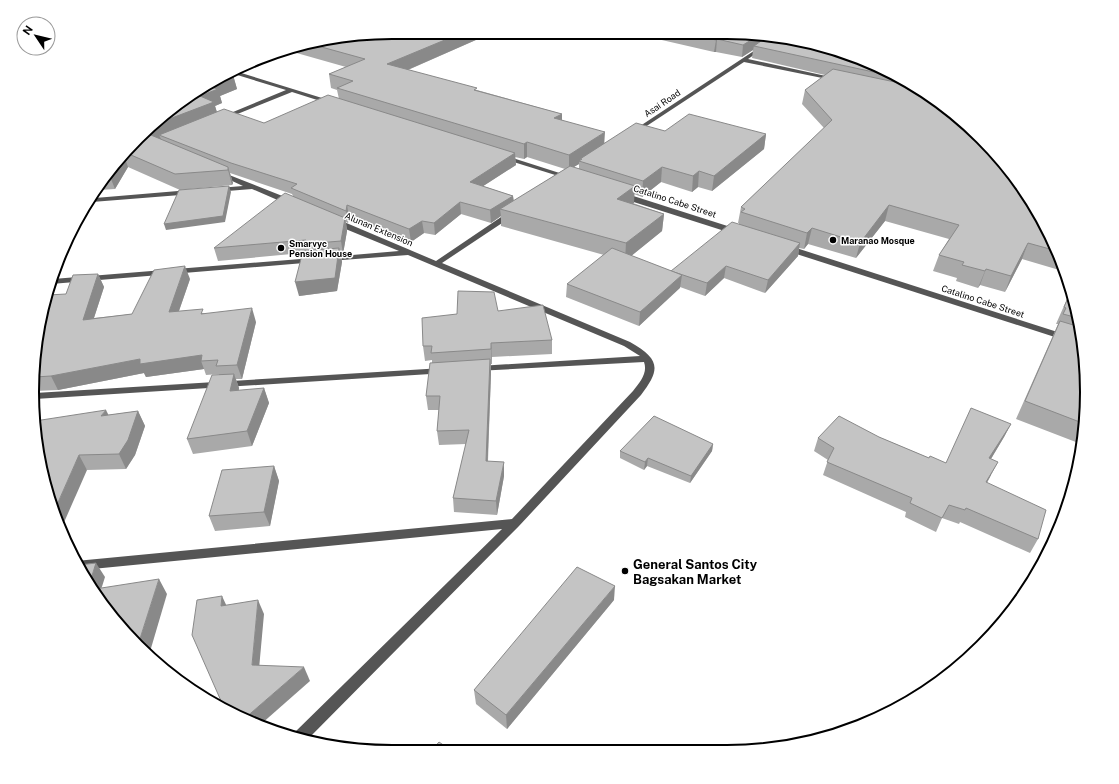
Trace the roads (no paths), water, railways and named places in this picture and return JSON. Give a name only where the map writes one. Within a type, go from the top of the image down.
[{"type":"street","name":"Asai Road","points":[[626,138],[771,42]]},
{"type":"street","points":[[743,60],[842,82]]},
{"type":"street","points":[[240,73],[338,104]]},
{"type":"street","points":[[219,120],[292,90]]},
{"type":"street","points":[[498,155],[569,178]]},
{"type":"street","points":[[210,170],[296,205]]},
{"type":"street","points":[[96,200],[254,187]]},
{"type":"street","name":"Catalino Cabe Street","points":[[612,192],[742,234]]},
{"type":"street","points":[[436,264],[521,208]]},
{"type":"street","name":"Alunan Extension","points":[[324,217],[621,342],[641,351],[648,359]]},
{"type":"street","name":"Catalino Cabe Street","points":[[780,246],[1076,342]]},
{"type":"street","points":[[57,282],[409,253]]},
{"type":"street","points":[[303,734],[515,523],[649,379],[651,368],[648,359],[465,370]]},
{"type":"street","points":[[39,396],[449,371]]},
{"type":"street","points":[[84,564],[515,523]]},
{"type":"place","name":"Maranao Mosque","points":[[833,240]]},
{"type":"place","name":"Smarvyc Pension House","points":[[281,248]]},
{"type":"place","name":"General Santos City Bagsakan Market","points":[[625,571]]}]
